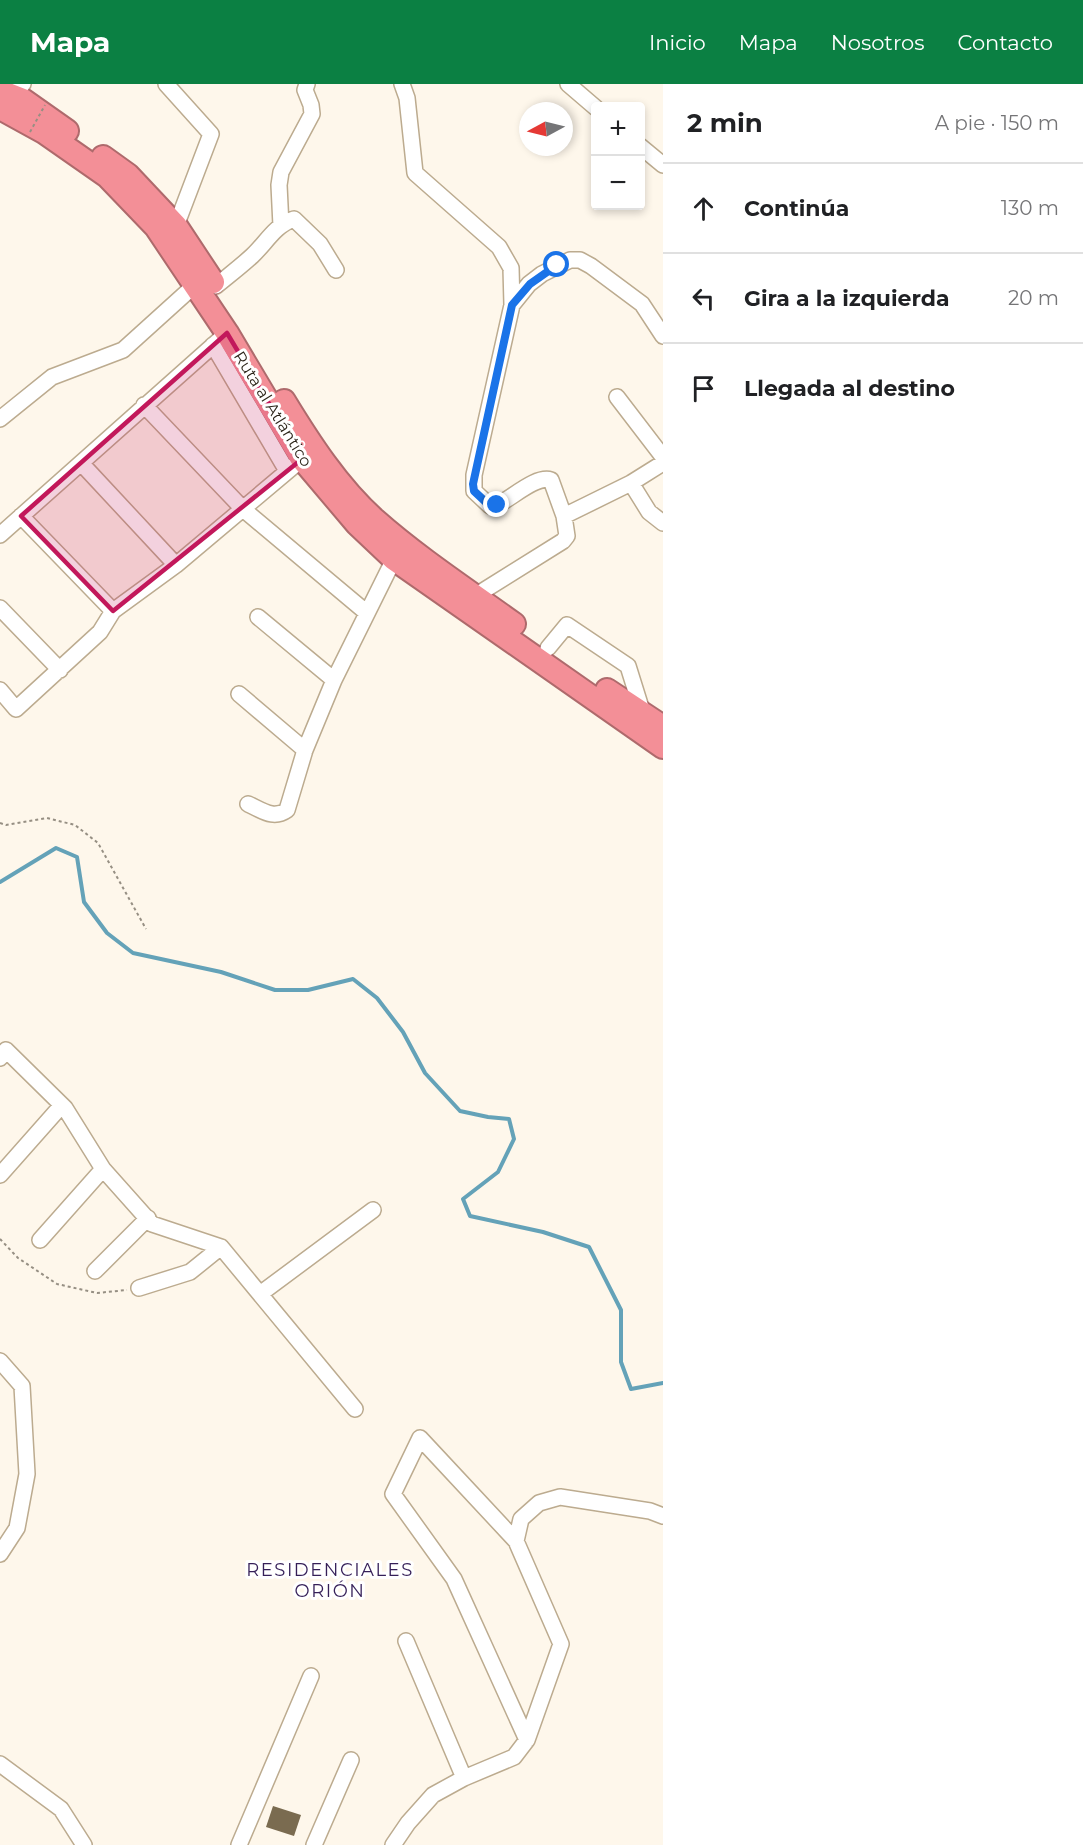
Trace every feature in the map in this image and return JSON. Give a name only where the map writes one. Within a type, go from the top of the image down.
[{"type":"highway","name":"Ruta al Atlántico","points":[[8,95],[23,100],[128,175],[176,226],[206,285],[220,339],[294,465],[394,559],[663,747]]},
{"type":"highway","name":"Ruta al Atlántico","points":[[8,95],[44,132],[107,176],[156,226],[206,285],[295,418],[350,495],[375,520],[475,596],[663,727]]},
{"type":"street","points":[[166,84],[212,134],[176,226]]},
{"type":"street","points":[[281,226],[279,185],[281,172],[312,114],[305,90],[307,84]]},
{"type":"street","points":[[402,84],[407,98],[415,173],[498,247],[511,268],[512,305],[474,475],[474,491],[490,506],[497,505],[545,478],[551,480],[564,516],[567,536],[563,541],[475,596]]},
{"type":"street","points":[[568,84],[591,104]]},
{"type":"street","points":[[645,150],[663,165]]},
{"type":"street","points":[[0,419],[52,377],[123,350],[206,285],[253,255],[281,226],[294,219],[320,244],[336,270]]},
{"type":"street","points":[[512,305],[542,274],[570,260],[580,260],[642,304],[663,336]]},
{"type":"street","points":[[0,535],[220,339]]},
{"type":"street","points":[[616,397],[663,457]]},
{"type":"street","points":[[144,405],[243,509],[367,613]]},
{"type":"street","points":[[81,463],[176,565]]},
{"type":"street","points":[[564,516],[631,483],[663,463]]},
{"type":"street","points":[[0,690],[16,709],[100,632],[113,611],[176,565],[294,465]]},
{"type":"street","points":[[631,483],[650,512],[663,523]]},
{"type":"street","points":[[21,516],[113,611]]},
{"type":"street","points":[[248,804],[273,816],[287,810],[305,750],[334,680],[394,559]]},
{"type":"street","points":[[0,608],[60,670]]},
{"type":"street","points":[[258,617],[334,680]]},
{"type":"street","points":[[548,648],[567,624],[628,666],[643,714]]},
{"type":"street","points":[[239,694],[305,750]]},
{"type":"street","points":[[0,1058],[6,1050],[62,1105],[104,1169],[152,1224],[221,1247],[355,1409]]},
{"type":"street","points":[[0,1175],[62,1105]]},
{"type":"street","points":[[40,1240],[104,1169]]},
{"type":"street","points":[[260,1294],[373,1210]]},
{"type":"street","points":[[95,1271],[148,1218]]},
{"type":"street","points":[[140,1288],[190,1272],[221,1247]]},
{"type":"street","points":[[0,1360],[21,1386],[27,1474],[17,1528],[0,1554]]},
{"type":"street","points":[[393,1845],[408,1823],[433,1795],[464,1778],[514,1757],[527,1740],[561,1644],[516,1541],[420,1438],[393,1494],[454,1579],[527,1740]]},
{"type":"street","points":[[516,1541],[521,1519],[539,1503],[560,1497],[650,1511],[663,1516]]},
{"type":"street","points":[[406,1641],[464,1778]]},
{"type":"street","points":[[239,1845],[311,1676]]},
{"type":"street","points":[[314,1845],[351,1760]]},
{"type":"street","points":[[0,1764],[61,1809],[84,1845]]},
{"type":"path","points":[[30,132],[45,105]]},
{"type":"path","points":[[0,824],[47,818],[75,825],[98,843],[146,929]]},
{"type":"path","points":[[0,1239],[18,1258],[57,1284],[97,1293],[140,1288]]},
{"type":"highlighted area","points":[[227,333],[302,459],[113,611],[21,516]]},
{"type":"building","points":[[273,1806],[301,1815],[294,1836],[266,1827]]},
{"type":"waterway","points":[[0,882],[56,848],[77,857],[84,902],[107,933],[133,953],[221,972],[275,990],[308,990],[353,979],[377,998],[403,1032],[425,1073],[460,1111],[509,1119],[514,1139],[498,1172],[463,1199],[470,1216],[543,1232],[589,1247],[621,1310],[621,1362],[631,1389],[663,1383]]},
{"type":"district","name":"RESIDENCIALES ORIÓN","points":[[330,1580]]},
{"type":"route","points":[[497,505],[490,506],[474,491],[473,484],[512,305],[530,284],[557,265]]}]
